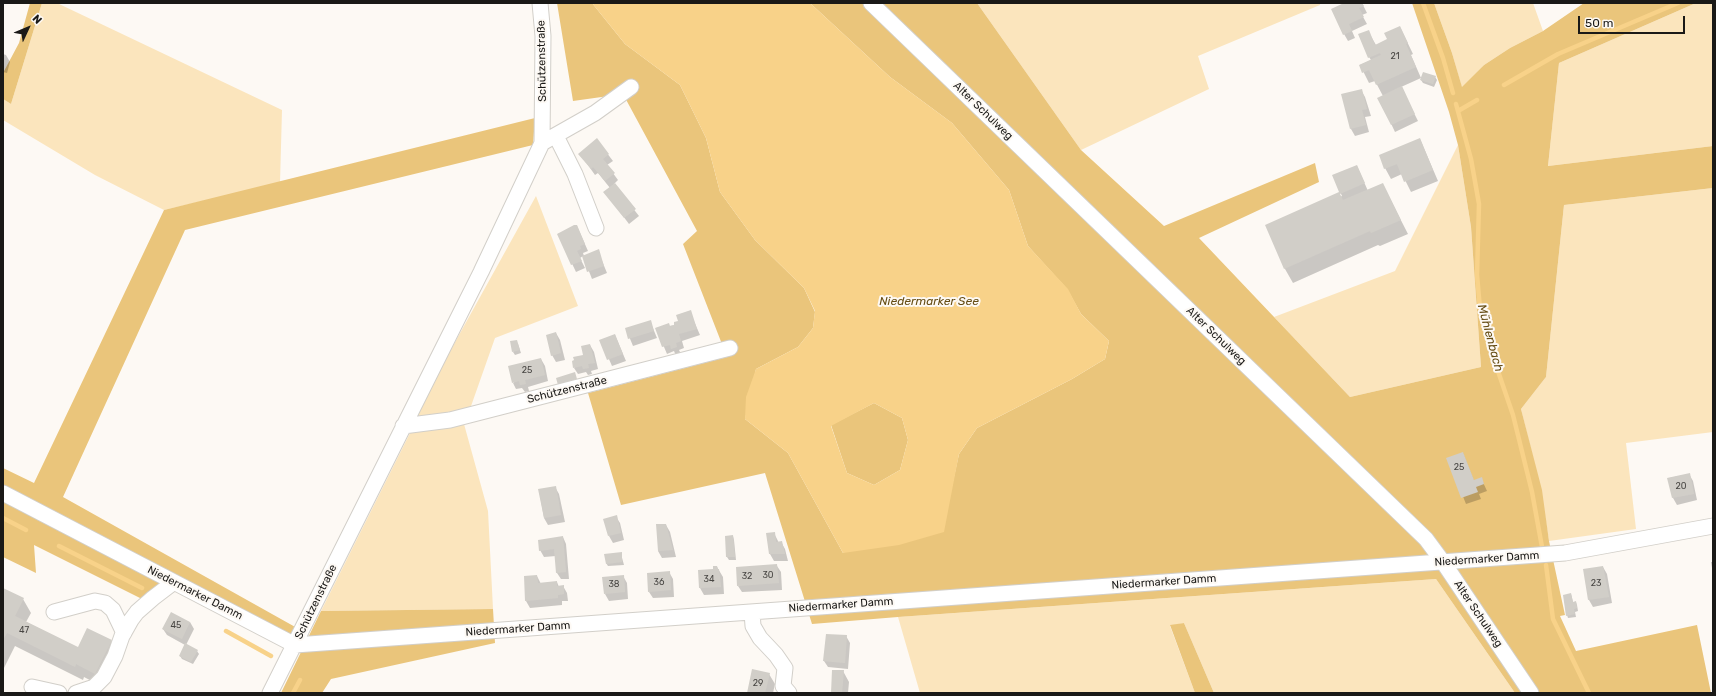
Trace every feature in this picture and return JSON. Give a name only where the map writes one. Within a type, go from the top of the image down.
[{"type":"street","name":"Schützenstraße","points":[[270,693],[481,272],[542,143],[543,36],[540,3]]},
{"type":"street","name":"Alter Schulweg","points":[[871,3],[1426,539],[1531,693]]},
{"type":"street","points":[[542,143],[595,112],[631,87]]},
{"type":"street","points":[[556,136],[575,174],[596,228]]},
{"type":"street","name":"Schützenstraße","points":[[403,426],[450,420],[730,348]]},
{"type":"street","name":"Niedermarker Damm","points":[[3,493],[295,645],[1565,553],[1713,526]]},
{"type":"street","points":[[76,693],[94,687],[104,677],[116,656],[124,633],[137,612],[152,598],[174,582]]},
{"type":"street","points":[[54,612],[95,601],[105,603],[113,610],[124,633]]},
{"type":"street","points":[[752,612],[753,626],[760,638],[776,654],[785,668],[782,686],[789,693]]},
{"type":"street","points":[[32,687],[59,693]]},
{"type":"shaded area","points":[[30,3],[42,3],[11,104],[3,99],[3,73],[19,43]]},
{"type":"shaded area","points":[[42,3],[57,3],[282,110],[280,183],[164,210],[95,175],[3,120],[3,99],[11,104]]},
{"type":"shaded area","points":[[557,3],[592,3],[625,44],[680,85],[706,138],[720,192],[755,240],[804,288],[815,312],[813,328],[798,347],[756,369],[745,419],[788,453],[843,553],[952,486],[959,454],[977,428],[1072,379],[1105,359],[1109,341],[1081,314],[1067,289],[1028,246],[1009,190],[952,123],[890,77],[810,3],[977,3],[1081,150],[1164,226],[1315,163],[1319,182],[1199,238],[1350,397],[1481,367],[1471,227],[1458,145],[1449,112],[1412,3],[1434,3],[1452,53],[1462,87],[1484,65],[1510,48],[1543,31],[1584,3],[1696,3],[1559,63],[1548,166],[1713,146],[1713,188],[1564,205],[1546,377],[1521,409],[1542,490],[1549,541],[1565,615],[1560,616],[1576,651],[1697,625],[1711,693],[1515,693],[1436,579],[812,624],[765,473],[621,505],[588,393],[727,357],[683,244],[697,231],[623,94],[573,101]]},
{"type":"shaded area","points":[[977,3],[1320,3],[1320,5],[1198,56],[1209,89],[1081,150]]},
{"type":"shaded area","points":[[1434,3],[1533,3],[1543,31],[1510,48],[1484,65],[1462,88],[1452,53]]},
{"type":"shaded area","points":[[1696,3],[1713,3],[1713,146],[1548,166],[1559,63]]},
{"type":"shaded area","points":[[535,118],[533,145],[185,230],[63,497],[297,628],[277,644],[161,584],[144,600],[34,545],[36,573],[3,557],[3,468],[34,483],[164,210]]},
{"type":"shaded area","points":[[1458,145],[1471,227],[1481,367],[1350,397],[1274,317],[1395,271]]},
{"type":"shaded area","points":[[1713,188],[1713,432],[1626,443],[1636,529],[1549,541],[1541,490],[1521,409],[1546,377],[1564,205]]},
{"type":"shaded area","points":[[536,196],[578,306],[495,338],[470,409],[413,418]]},
{"type":"shaded area","points":[[874,403],[902,418],[908,440],[900,470],[874,485],[847,473],[831,425]]},
{"type":"shaded area","points":[[464,424],[488,511],[493,609],[321,611],[411,431]]},
{"type":"shaded area","points":[[1436,579],[1515,693],[1214,693],[1184,623],[1170,626],[1195,693],[920,693],[898,617]]},
{"type":"shaded area","points":[[493,609],[495,643],[331,679],[322,693],[281,693],[321,611]]},
{"type":"shaded area","points":[[1184,623],[1214,693],[1195,693],[1170,625]]},
{"type":"water","name":"Niedermarker See","points":[[592,3],[810,3],[890,77],[952,123],[1009,190],[1028,246],[1068,289],[1081,314],[1109,341],[1105,359],[1072,379],[977,428],[959,454],[944,532],[899,545],[843,553],[788,453],[745,419],[746,397],[756,369],[798,347],[813,328],[815,311],[804,288],[755,240],[720,192],[706,138],[680,85],[625,44]],"holes":[[[874,403],[902,418],[908,440],[900,470],[874,485],[847,473],[831,426]]]},
{"type":"building","points":[[1344,3],[1362,3],[1364,6],[1359,8],[1364,17],[1349,24],[1352,31],[1343,35],[1331,9]]},
{"type":"building","points":[[1400,26],[1408,43],[1406,44],[1416,67],[1376,85],[1369,70],[1362,73],[1359,65],[1381,55],[1380,53],[1368,58],[1358,34],[1369,30],[1375,45],[1387,39],[1384,33]]},
{"type":"building","points":[[1423,72],[1436,76],[1433,84],[1420,80]]},
{"type":"building","points":[[1402,86],[1415,114],[1391,125],[1377,98]]},
{"type":"building","points":[[1362,89],[1367,109],[1362,110],[1366,125],[1350,129],[1341,94]]},
{"type":"building","points":[[597,138],[609,154],[603,159],[615,173],[605,181],[593,167],[591,169],[578,154]]},
{"type":"building","points":[[1420,138],[1433,170],[1404,182],[1397,164],[1384,169],[1379,155]]},
{"type":"building","points":[[1357,165],[1365,183],[1340,194],[1343,200],[1383,183],[1401,220],[1371,233],[1370,231],[1284,269],[1265,225],[1339,192],[1332,175]]},
{"type":"building","points":[[615,183],[636,209],[624,218],[603,192]]},
{"type":"building","points":[[574,225],[577,225],[585,244],[580,246],[581,249],[577,251],[582,261],[571,265],[557,234]]},
{"type":"building","points":[[599,249],[604,266],[587,272],[582,256]]},
{"type":"building","points":[[691,310],[697,329],[679,334],[681,341],[676,343],[677,347],[671,349],[670,345],[662,347],[655,328],[669,323],[670,326],[674,325],[674,322],[678,321],[676,315]]},
{"type":"building","points":[[651,320],[654,331],[628,339],[625,328]]},
{"type":"building","points":[[556,332],[561,353],[551,356],[546,335]]},
{"type":"building","points":[[615,334],[623,354],[607,360],[599,340]]},
{"type":"building","points":[[517,340],[520,350],[512,352],[510,341]]},
{"type":"building","points":[[590,344],[595,363],[588,364],[589,368],[583,369],[582,366],[573,368],[573,357],[583,355],[581,346]]},
{"type":"building","points":[[541,358],[545,375],[525,380],[526,384],[520,385],[519,381],[512,383],[508,366]]},
{"type":"building","points":[[575,372],[577,379],[558,385],[556,378]]},
{"type":"building","points":[[1463,452],[1474,480],[1482,477],[1484,484],[1476,487],[1478,492],[1461,498],[1446,458]]},
{"type":"building","points":[[1690,473],[1694,494],[1672,498],[1667,478]]},
{"type":"building","points":[[556,486],[561,515],[544,518],[538,489]]},
{"type":"building","points":[[617,515],[621,533],[608,536],[603,519]]},
{"type":"building","points":[[656,524],[666,524],[673,550],[658,551]]},
{"type":"building","points":[[775,532],[776,542],[782,541],[785,554],[769,554],[766,533]]},
{"type":"building","points":[[733,535],[735,557],[726,557],[725,536]]},
{"type":"building","points":[[563,536],[566,572],[556,573],[554,549],[539,551],[538,540]]},
{"type":"building","points":[[622,552],[622,562],[606,564],[604,554]]},
{"type":"building","points":[[777,564],[779,583],[737,586],[736,567]]},
{"type":"building","points":[[713,566],[717,566],[719,569],[721,587],[699,588],[698,570],[713,569]]},
{"type":"building","points":[[1603,566],[1609,597],[1588,600],[1583,569]]},
{"type":"building","points":[[670,571],[671,590],[648,592],[647,573]]},
{"type":"building","points":[[537,575],[538,583],[557,581],[557,586],[564,585],[564,594],[558,595],[558,598],[525,601],[524,576]]},
{"type":"building","points":[[624,575],[625,592],[604,594],[602,577]]},
{"type":"building","points":[[3,588],[24,598],[15,616],[78,647],[87,628],[112,640],[95,674],[76,664],[75,667],[7,633],[3,640]]},
{"type":"building","points":[[1571,593],[1573,602],[1576,601],[1577,608],[1574,609],[1575,614],[1566,616],[1563,595]]},
{"type":"building","points":[[171,612],[190,622],[182,639],[162,629]]},
{"type":"building","points":[[826,634],[847,635],[845,663],[823,661]]},
{"type":"building","points":[[185,643],[198,650],[191,662],[179,656]]},
{"type":"building","points":[[752,669],[770,673],[765,693],[747,693]]},
{"type":"building","points":[[832,670],[844,670],[842,693],[831,693]]},
{"type":"waterway","name":"Mühlenbach","points":[[1423,3],[1443,58],[1453,93]]},
{"type":"waterway","points":[[1504,85],[1558,54],[1678,3]]},
{"type":"waterway","points":[[1458,111],[1477,100]]},
{"type":"waterway","name":"Mühlenbach","points":[[1456,104],[1471,159],[1479,204],[1477,275],[1480,309],[1488,342],[1513,415],[1532,492],[1542,547]]},
{"type":"waterway","points":[[3,518],[26,530]]},
{"type":"waterway","points":[[59,546],[142,588]]},
{"type":"waterway","name":"Mühlenbach","points":[[1546,565],[1553,619],[1589,693]]},
{"type":"waterway","points":[[226,631],[271,656]]},
{"type":"waterway","points":[[293,693],[300,680]]}]
